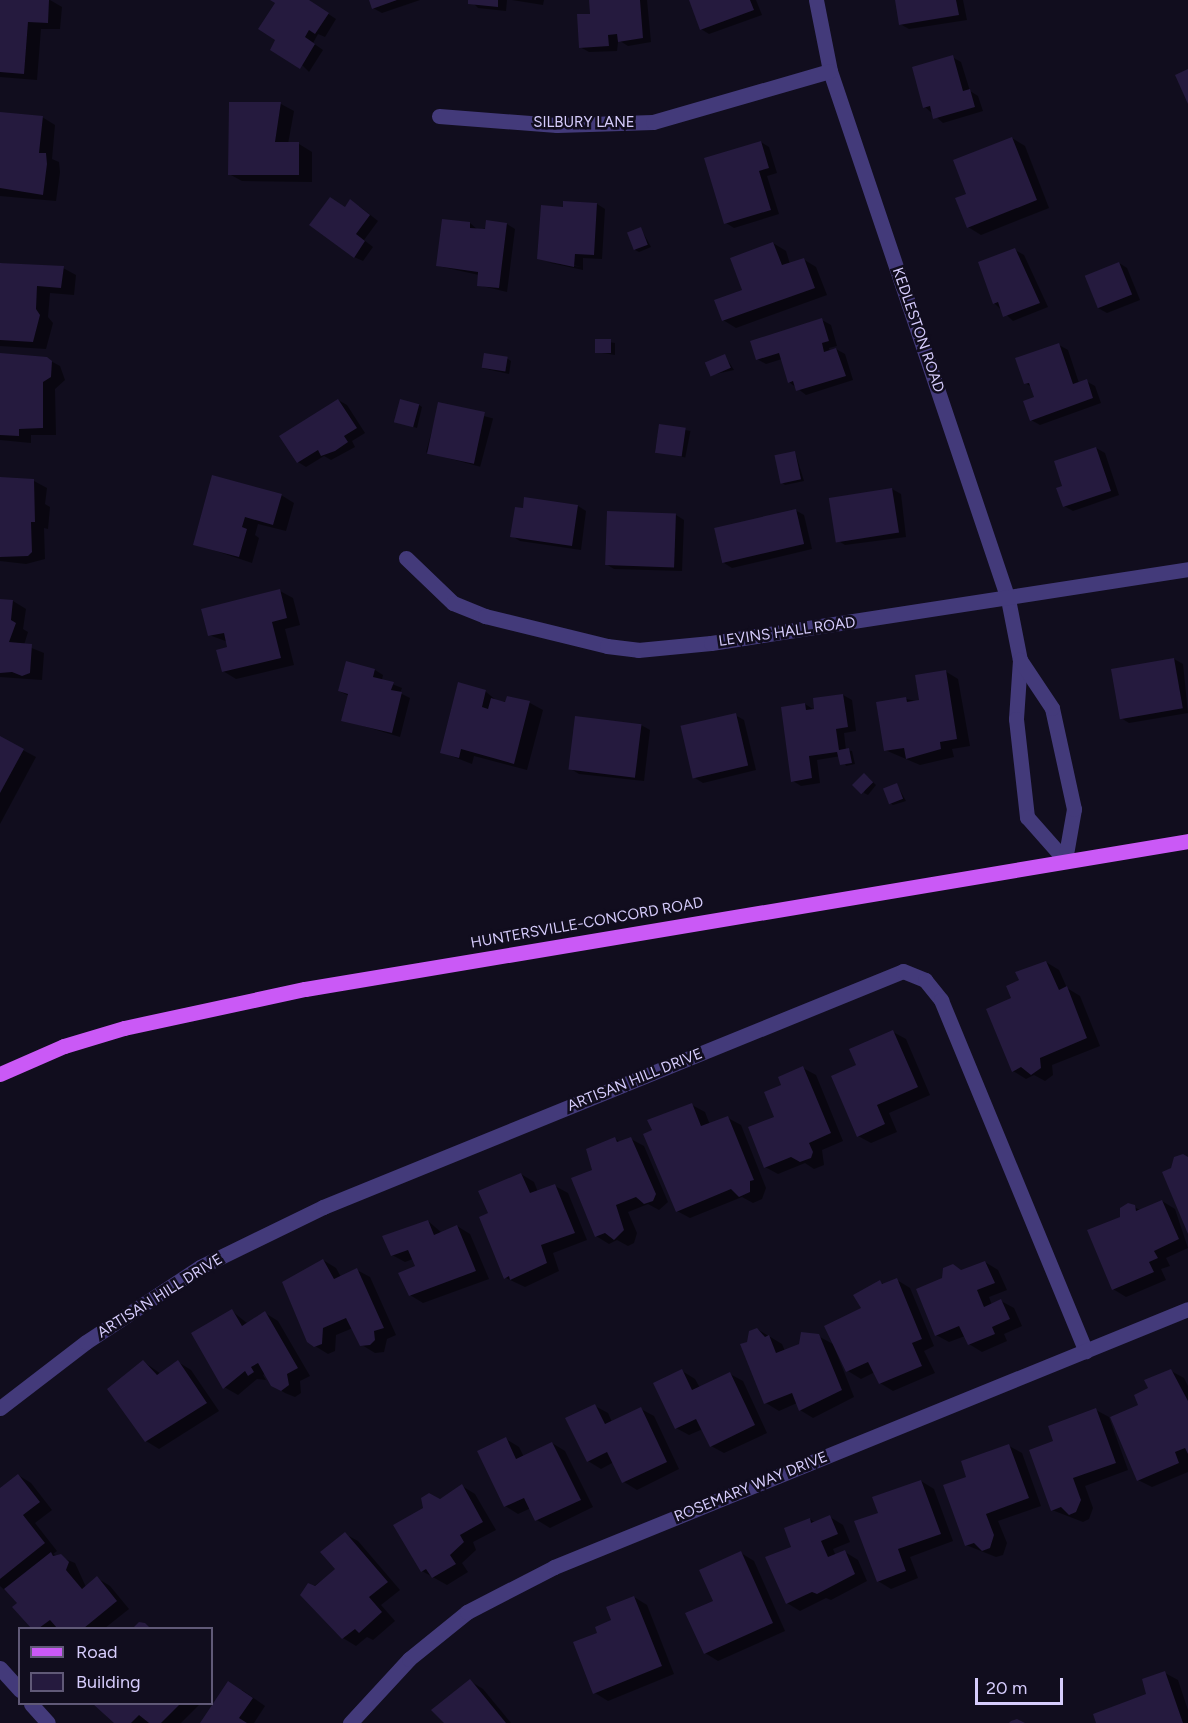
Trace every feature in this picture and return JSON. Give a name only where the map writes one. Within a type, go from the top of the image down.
[{"type":"main road","name":"HUNTERSVILLE-CONCORD ROAD","points":[[0,1074],[64,1046],[179,1014],[1065,860],[1188,841]]},
{"type":"street","name":"KEDLESTON ROAD","points":[[816,0],[830,71],[1008,598],[1020,660],[1017,719],[1027,816],[1065,860]]},
{"type":"street","name":"SILBURY LANE","points":[[439,116],[557,125],[653,122],[830,71]]},
{"type":"street","name":"LEVINS HALL ROAD","points":[[406,558],[453,603],[484,616],[607,646],[638,650],[711,643],[1188,569]]},
{"type":"street","name":"KEDLESTON ROAD","points":[[1020,660],[1052,708],[1074,809],[1065,860]]},
{"type":"street","name":"ARTISAN HILL DRIVE","points":[[0,1408],[86,1342],[200,1267],[323,1207],[903,971],[926,980],[941,1000],[1086,1351]]},
{"type":"street","name":"ROSEMARY WAY DRIVE","points":[[350,1723],[410,1659],[466,1612],[554,1567],[1188,1309]]},
{"type":"street","points":[[0,1668],[18,1688]]},
{"type":"street","points":[[32,1705],[48,1723]]},
{"type":"building","points":[[0,0],[49,0],[48,23],[28,22],[24,74],[0,72]]},
{"type":"building","points":[[270,0],[309,0],[329,13],[315,34],[309,30],[305,37],[315,44],[300,69],[270,50],[275,40],[258,29],[275,3]]},
{"type":"building","points":[[369,0],[397,0],[372,9]]},
{"type":"building","points":[[468,0],[498,0],[498,7],[468,4]]},
{"type":"building","points":[[589,0],[640,0],[643,38],[618,42],[617,34],[608,35],[609,46],[579,48],[577,14],[590,14]]},
{"type":"building","points":[[689,0],[750,0],[754,10],[700,30]]},
{"type":"building","points":[[895,0],[956,0],[959,15],[899,25]]},
{"type":"building","points":[[953,55],[963,91],[970,89],[975,107],[933,119],[930,106],[923,108],[912,67]]},
{"type":"building","points":[[1188,69],[1188,104],[1175,75]]},
{"type":"building","points":[[229,102],[281,102],[275,142],[299,142],[299,175],[228,175]]},
{"type":"building","points":[[0,112],[43,116],[39,153],[46,153],[47,164],[43,195],[0,188]]},
{"type":"building","points":[[1012,137],[1037,200],[967,228],[955,198],[966,194],[953,160]]},
{"type":"building","points":[[761,141],[769,168],[759,171],[771,210],[724,224],[704,158]]},
{"type":"building","points":[[330,197],[345,207],[350,199],[370,215],[356,234],[365,241],[354,258],[309,225]]},
{"type":"building","points":[[563,201],[597,203],[594,255],[575,254],[574,267],[537,259],[541,205],[563,207]]},
{"type":"building","points":[[442,219],[470,222],[470,228],[485,229],[486,220],[507,223],[499,288],[477,286],[478,272],[436,266]]},
{"type":"building","points":[[641,227],[648,245],[634,250],[627,232]]},
{"type":"building","points":[[773,242],[782,265],[804,258],[815,288],[722,321],[714,300],[742,290],[730,258]]},
{"type":"building","points":[[1015,248],[1040,303],[1003,317],[998,302],[993,304],[978,262]]},
{"type":"building","points":[[1119,262],[1132,294],[1098,308],[1085,276]]},
{"type":"building","points":[[0,263],[64,266],[61,288],[37,286],[36,309],[40,315],[33,342],[0,340]]},
{"type":"building","points":[[822,318],[829,341],[822,343],[824,352],[836,348],[846,376],[796,391],[793,381],[788,383],[779,353],[756,360],[750,341]]},
{"type":"building","points":[[595,339],[611,339],[611,353],[595,353]]},
{"type":"building","points":[[1059,343],[1073,384],[1087,379],[1093,398],[1030,421],[1023,401],[1034,397],[1029,383],[1024,384],[1015,358]]},
{"type":"building","points":[[0,353],[47,357],[52,361],[51,377],[43,382],[43,428],[19,429],[19,436],[0,435]]},
{"type":"building","points":[[484,353],[508,357],[505,372],[482,368]]},
{"type":"building","points":[[725,354],[731,368],[711,376],[705,363]]},
{"type":"building","points":[[338,399],[357,428],[344,436],[348,442],[335,451],[321,456],[318,450],[297,463],[279,436]]},
{"type":"building","points":[[400,399],[419,404],[413,427],[394,422]]},
{"type":"building","points":[[438,402],[485,412],[474,464],[427,454]]},
{"type":"building","points":[[659,424],[686,428],[682,456],[655,453]]},
{"type":"building","points":[[1096,447],[1111,491],[1063,507],[1056,488],[1062,486],[1054,461]]},
{"type":"building","points":[[795,451],[801,479],[780,484],[774,455]]},
{"type":"building","points":[[212,475],[282,494],[273,525],[245,517],[242,527],[247,529],[239,557],[193,545]]},
{"type":"building","points":[[0,477],[34,479],[35,522],[31,522],[32,552],[28,556],[0,557]]},
{"type":"building","points":[[892,488],[899,532],[836,542],[829,498]]},
{"type":"building","points":[[524,497],[578,505],[572,546],[510,537],[515,507],[523,508]]},
{"type":"building","points":[[796,509],[804,544],[722,563],[714,528]]},
{"type":"building","points":[[607,511],[676,513],[674,567],[605,565]]},
{"type":"building","points":[[280,589],[287,618],[272,622],[281,658],[222,672],[216,650],[227,647],[224,633],[208,636],[201,609]]},
{"type":"building","points":[[0,599],[13,600],[11,620],[16,623],[9,642],[32,644],[30,673],[22,676],[12,672],[0,673]]},
{"type":"building","points":[[1174,658],[1183,708],[1120,719],[1111,669]]},
{"type":"building","points":[[346,661],[375,669],[373,677],[394,682],[391,690],[402,692],[392,733],[341,721],[348,694],[338,691]]},
{"type":"building","points":[[946,670],[957,739],[940,742],[941,749],[906,759],[904,748],[884,751],[876,702],[906,697],[907,702],[919,700],[915,675]]},
{"type":"building","points":[[458,682],[486,690],[482,707],[488,709],[491,698],[505,702],[507,696],[530,701],[514,764],[461,749],[459,758],[440,753]]},
{"type":"building","points":[[843,694],[848,727],[836,729],[839,750],[849,748],[852,763],[840,765],[837,752],[809,756],[812,778],[791,782],[781,707],[805,703],[806,710],[814,709],[813,698]]},
{"type":"building","points":[[736,713],[748,766],[693,778],[680,726]]},
{"type":"building","points":[[575,716],[642,724],[635,778],[568,770]]},
{"type":"building","points":[[0,736],[24,749],[0,793]]},
{"type":"building","points":[[864,773],[873,782],[861,794],[852,785]]},
{"type":"building","points":[[897,783],[903,799],[889,804],[883,788]]},
{"type":"building","points":[[1046,961],[1059,990],[1067,986],[1087,1038],[1040,1058],[1041,1068],[1031,1075],[1021,1067],[1012,1072],[986,1009],[1011,998],[1006,986],[1019,980],[1015,972]]},
{"type":"building","points":[[893,1030],[918,1087],[877,1105],[885,1124],[857,1137],[831,1076],[856,1065],[849,1049]]},
{"type":"building","points":[[803,1066],[831,1133],[809,1143],[813,1152],[811,1158],[800,1162],[791,1157],[764,1168],[748,1127],[774,1117],[764,1092],[781,1085],[778,1077]]},
{"type":"building","points":[[692,1103],[701,1126],[728,1116],[754,1180],[750,1181],[750,1192],[739,1197],[731,1189],[676,1212],[643,1134],[652,1130],[647,1120]]},
{"type":"building","points":[[615,1137],[617,1142],[631,1137],[656,1194],[653,1201],[644,1204],[636,1197],[616,1205],[624,1230],[614,1240],[605,1233],[595,1237],[571,1178],[592,1170],[586,1149]]},
{"type":"building","points":[[1183,1154],[1188,1157],[1188,1234],[1162,1172],[1171,1168],[1174,1157]]},
{"type":"building","points":[[521,1173],[530,1193],[555,1184],[575,1233],[541,1245],[547,1263],[510,1280],[509,1276],[504,1279],[479,1217],[488,1213],[478,1191]]},
{"type":"building","points":[[1162,1200],[1179,1239],[1154,1251],[1158,1258],[1149,1262],[1154,1272],[1112,1290],[1087,1230],[1120,1217],[1120,1208],[1128,1203],[1135,1205],[1136,1211]]},
{"type":"building","points":[[428,1220],[434,1235],[457,1225],[476,1271],[409,1296],[398,1273],[415,1266],[408,1250],[391,1256],[382,1236]]},
{"type":"building","points":[[323,1259],[334,1279],[357,1268],[384,1328],[374,1331],[375,1340],[370,1345],[360,1346],[346,1318],[323,1328],[322,1344],[314,1347],[307,1342],[282,1282]]},
{"type":"building","points":[[985,1261],[995,1283],[977,1290],[984,1307],[1001,1299],[1010,1319],[992,1327],[995,1334],[968,1345],[959,1326],[935,1336],[916,1289],[942,1278],[943,1268],[953,1264],[961,1270]]},
{"type":"building","points":[[897,1278],[922,1339],[912,1343],[922,1366],[879,1384],[868,1362],[846,1372],[824,1326],[861,1308],[853,1295],[880,1280],[882,1284]]},
{"type":"building","points":[[232,1309],[242,1326],[265,1311],[298,1368],[287,1374],[289,1385],[281,1391],[271,1386],[258,1363],[251,1367],[254,1372],[248,1376],[245,1371],[223,1389],[191,1333]]},
{"type":"building","points":[[757,1328],[765,1337],[769,1335],[776,1353],[799,1344],[801,1332],[819,1334],[842,1390],[799,1411],[792,1393],[764,1404],[740,1344],[747,1342],[749,1331]]},
{"type":"building","points":[[143,1360],[157,1375],[178,1360],[207,1403],[145,1442],[107,1389]]},
{"type":"building","points":[[682,1369],[692,1390],[730,1372],[755,1425],[710,1447],[696,1419],[675,1429],[653,1383]]},
{"type":"building","points":[[1171,1369],[1188,1401],[1188,1454],[1185,1448],[1175,1452],[1179,1463],[1137,1481],[1110,1417],[1138,1405],[1134,1395],[1148,1388],[1144,1380]]},
{"type":"building","points":[[595,1404],[605,1424],[641,1407],[667,1462],[622,1483],[607,1452],[587,1462],[565,1418]]},
{"type":"building","points":[[1096,1408],[1116,1463],[1073,1478],[1081,1500],[1076,1512],[1069,1515],[1061,1507],[1051,1511],[1029,1450],[1053,1441],[1048,1426]]},
{"type":"building","points":[[506,1437],[516,1459],[552,1442],[581,1500],[535,1521],[524,1498],[504,1507],[477,1451]]},
{"type":"building","points":[[1009,1444],[1029,1498],[986,1514],[994,1535],[990,1548],[982,1551],[974,1543],[965,1546],[943,1485],[966,1477],[961,1461]]},
{"type":"building","points":[[18,1474],[40,1502],[23,1515],[45,1543],[0,1579],[0,1488]]},
{"type":"building","points":[[921,1480],[941,1534],[898,1549],[906,1571],[877,1582],[854,1521],[878,1513],[872,1497]]},
{"type":"building","points":[[462,1484],[483,1522],[460,1535],[464,1542],[450,1555],[456,1564],[432,1578],[426,1569],[421,1572],[393,1525],[423,1508],[421,1498],[429,1493],[440,1499]]},
{"type":"building","points":[[830,1515],[838,1534],[821,1541],[828,1557],[845,1550],[855,1574],[817,1594],[812,1592],[786,1604],[765,1557],[791,1547],[784,1528],[810,1518],[811,1523]]},
{"type":"building","points":[[345,1532],[388,1582],[369,1597],[382,1612],[359,1633],[355,1629],[342,1639],[300,1595],[308,1583],[315,1586],[335,1569],[320,1552]]},
{"type":"building","points":[[741,1551],[773,1623],[704,1654],[685,1613],[713,1601],[699,1570]]},
{"type":"building","points":[[51,1552],[53,1556],[61,1554],[69,1562],[66,1570],[82,1589],[97,1576],[117,1601],[85,1627],[56,1627],[50,1620],[40,1627],[30,1627],[12,1607],[17,1603],[4,1589]]},
{"type":"building","points":[[634,1596],[662,1666],[593,1694],[573,1642],[597,1633],[595,1627],[611,1620],[606,1607]]},
{"type":"building","points":[[139,1622],[149,1627],[134,1627]]},
{"type":"building","points":[[1165,1671],[1183,1723],[1096,1723],[1093,1714],[1146,1694],[1142,1679]]},
{"type":"building","points":[[470,1679],[506,1723],[444,1723],[431,1710]]},
{"type":"building","points":[[228,1681],[253,1698],[239,1718],[247,1723],[200,1723]]},
{"type":"building","points":[[94,1705],[179,1705],[161,1723],[149,1723],[139,1715],[131,1723],[114,1723]]},
{"type":"building","points":[[1017,1719],[1025,1723],[1009,1723],[1011,1721]]}]
